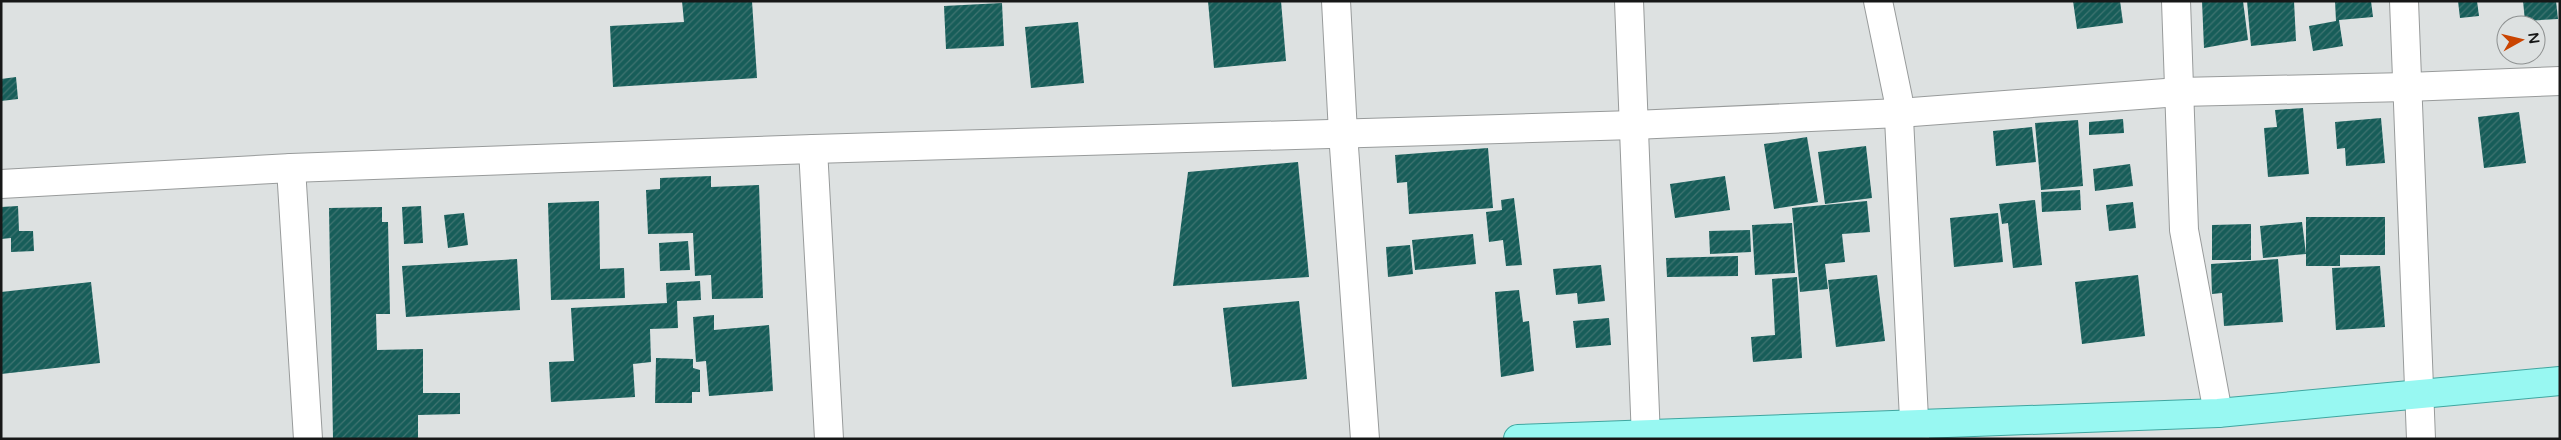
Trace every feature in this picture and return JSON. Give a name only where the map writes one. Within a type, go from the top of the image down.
[{"type":"main road","points":[[1518,439],[1915,432],[2218,413],[2560,381]]},
{"type":"street","points":[[1336,1],[1343,133],[1365,439]]},
{"type":"street","points":[[1629,1],[1646,437]]},
{"type":"street","points":[[1878,1],[1898,98],[1915,432]]},
{"type":"street","points":[[2176,1],[2184,230],[2218,413]]},
{"type":"street","points":[[2404,1],[2421,439]]},
{"type":"street","points":[[1,184],[291,168],[814,149],[1634,125],[1899,113],[2179,92],[2407,87],[2560,81]]},
{"type":"street","points":[[814,149],[829,439]]},
{"type":"street","points":[[291,168],[308,439]]},
{"type":"building","points":[[682,1],[752,1],[757,78],[613,87],[610,26],[684,22]]},
{"type":"building","points":[[1208,1],[1281,1],[1286,61],[1214,68]]},
{"type":"building","points":[[2073,1],[2120,1],[2123,23],[2077,29]]},
{"type":"building","points":[[2202,1],[2243,1],[2248,40],[2204,48]]},
{"type":"building","points":[[2247,1],[2294,1],[2296,41],[2251,46]]},
{"type":"building","points":[[2335,1],[2371,1],[2373,17],[2339,20],[2343,46],[2313,51],[2309,26],[2336,21]]},
{"type":"building","points":[[2458,1],[2477,1],[2479,16],[2460,18]]},
{"type":"building","points":[[2523,1],[2556,1],[2558,19],[2546,20],[2546,15],[2524,15]]},
{"type":"building","points":[[1002,3],[1004,46],[946,49],[944,6]]},
{"type":"building","points":[[1078,22],[1084,83],[1031,88],[1025,27]]},
{"type":"building","points":[[16,77],[18,99],[1,101],[1,79]]},
{"type":"building","points":[[2303,108],[2309,174],[2268,177],[2264,128],[2277,127],[2275,110]]},
{"type":"building","points":[[2519,112],[2526,163],[2484,168],[2478,117]]},
{"type":"building","points":[[2381,118],[2385,163],[2346,166],[2345,148],[2337,149],[2335,122]]},
{"type":"building","points":[[2123,119],[2124,133],[2089,135],[2089,122]]},
{"type":"building","points":[[2078,120],[2083,186],[2041,190],[2035,123]]},
{"type":"building","points":[[2032,127],[2036,162],[1996,166],[1993,131]]},
{"type":"building","points":[[1807,137],[1818,202],[1774,209],[1764,144]]},
{"type":"building","points":[[1866,146],[1872,198],[1825,204],[1818,152]]},
{"type":"building","points":[[1488,148],[1493,208],[1409,214],[1407,182],[1397,183],[1395,155]]},
{"type":"building","points":[[1298,162],[1309,277],[1173,286],[1188,172]]},
{"type":"building","points":[[2130,164],[2133,186],[2095,191],[2093,169]]},
{"type":"building","points":[[711,176],[711,187],[759,185],[763,298],[712,299],[711,275],[695,276],[693,233],[648,234],[646,190],[660,189],[660,178]]},
{"type":"building","points":[[1725,176],[1730,210],[1675,218],[1670,184]]},
{"type":"building","points":[[2080,190],[2081,210],[2042,212],[2041,192]]},
{"type":"building","points":[[1514,198],[1522,265],[1506,266],[1503,240],[1489,242],[1486,212],[1502,210],[1501,200]]},
{"type":"building","points":[[2035,200],[2042,265],[2013,268],[2008,223],[2002,224],[1999,204]]},
{"type":"building","points":[[599,201],[600,269],[624,268],[625,298],[551,300],[548,203]]},
{"type":"building","points":[[1867,201],[1870,232],[1842,234],[1845,262],[1825,264],[1828,289],[1800,292],[1792,208]]},
{"type":"building","points":[[2133,202],[2136,228],[2109,231],[2106,205]]},
{"type":"building","points":[[18,206],[19,231],[33,231],[34,251],[11,252],[11,238],[1,239],[1,207]]},
{"type":"building","points":[[421,206],[423,243],[404,244],[402,207]]},
{"type":"building","points":[[382,207],[382,222],[388,222],[390,314],[376,314],[377,350],[423,349],[423,393],[460,393],[460,414],[418,415],[418,438],[333,439],[329,208]]},
{"type":"building","points":[[464,213],[468,245],[448,248],[444,215]]},
{"type":"building","points":[[1998,213],[2003,262],[1954,267],[1950,218]]},
{"type":"building","points":[[2306,217],[2385,217],[2385,255],[2340,255],[2340,266],[2306,266]]},
{"type":"building","points":[[2302,222],[2306,254],[2263,258],[2260,226]]},
{"type":"building","points":[[1792,223],[1795,273],[1755,275],[1752,225]]},
{"type":"building","points":[[2251,224],[2251,260],[2212,260],[2212,225]]},
{"type":"building","points":[[1750,230],[1751,252],[1710,254],[1709,231]]},
{"type":"building","points":[[1473,234],[1476,264],[1415,270],[1412,240]]},
{"type":"building","points":[[688,241],[690,270],[660,271],[659,243]]},
{"type":"building","points":[[1410,245],[1413,274],[1388,277],[1386,247]]},
{"type":"building","points":[[1738,256],[1738,276],[1667,277],[1666,258]]},
{"type":"building","points":[[517,259],[520,310],[406,317],[402,266]]},
{"type":"building","points":[[2278,259],[2283,322],[2224,326],[2222,293],[2212,294],[2211,264]]},
{"type":"building","points":[[1601,265],[1605,301],[1578,304],[1577,293],[1556,295],[1553,269]]},
{"type":"building","points":[[2380,266],[2385,327],[2336,330],[2332,268]]},
{"type":"building","points":[[1877,275],[1885,341],[1836,347],[1828,280]]},
{"type":"building","points":[[2138,275],[2145,336],[2082,344],[2075,282]]},
{"type":"building","points":[[1797,277],[1802,358],[1753,362],[1751,337],[1775,335],[1772,279]]},
{"type":"building","points":[[700,281],[701,300],[677,301],[678,328],[650,329],[651,362],[633,364],[635,397],[551,402],[549,362],[574,361],[571,308],[667,303],[666,283]]},
{"type":"building","points":[[91,282],[100,363],[1,374],[1,292]]},
{"type":"building","points":[[1519,290],[1523,322],[1529,321],[1534,371],[1501,377],[1495,292]]},
{"type":"building","points":[[1299,301],[1307,379],[1232,387],[1223,308]]},
{"type":"building","points":[[714,315],[714,330],[769,325],[773,391],[709,396],[706,361],[696,362],[693,317]]},
{"type":"building","points":[[1609,318],[1611,345],[1576,348],[1573,321]]},
{"type":"building","points":[[656,358],[693,359],[693,368],[700,370],[700,392],[692,392],[692,403],[655,403]]}]
